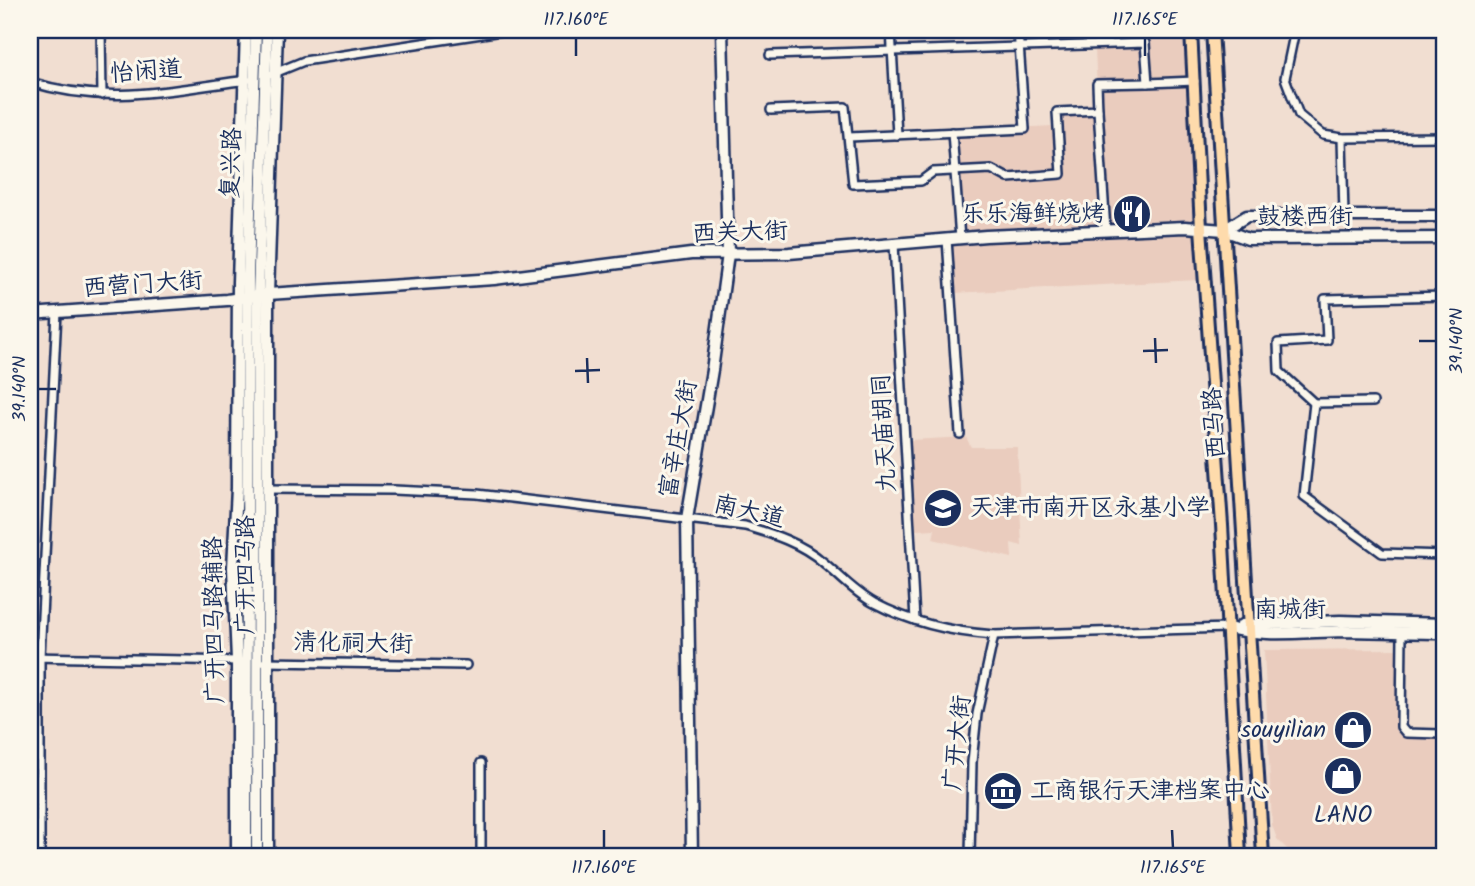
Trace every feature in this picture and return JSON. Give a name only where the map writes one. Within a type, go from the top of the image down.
[{"type":"main road","name":"西马路","points":[[1191,30],[1240,856]]},
{"type":"main road","name":"西马路","points":[[1212,30],[1262,856]]},
{"type":"street","points":[[101,30],[102,95]]},
{"type":"street","points":[[246,30],[244,80],[253,296]]},
{"type":"street","name":"复兴路","points":[[256,30],[266,76]]},
{"type":"street","name":"复兴路","points":[[253,296],[267,30]]},
{"type":"street","points":[[253,296],[274,165],[266,76],[277,30]]},
{"type":"street","name":"怡闲道","points":[[30,82],[52,89],[114,96],[179,91],[266,76],[304,61],[508,30]]},
{"type":"street","name":"富辛庄大街","points":[[692,856],[687,519],[728,254],[722,30]]},
{"type":"street","points":[[891,30],[897,135]]},
{"type":"street","points":[[849,137],[1025,129],[1018,30]]},
{"type":"street","points":[[1295,30],[1285,78],[1298,115],[1324,135],[1342,138],[1445,138]]},
{"type":"street","points":[[770,55],[1145,43],[1148,83]]},
{"type":"street","points":[[1106,231],[1097,84],[1195,81]]},
{"type":"street","points":[[771,110],[845,107],[853,184],[921,181],[933,172],[991,169],[1008,178],[1061,174],[1057,112],[1098,110]]},
{"type":"street","points":[[953,132],[960,239]]},
{"type":"street","points":[[1342,138],[1343,216]]},
{"type":"street","name":"鼓楼西街","points":[[1224,229],[1247,216],[1445,216]]},
{"type":"street","name":"西关大街","points":[[253,296],[494,279],[691,254],[789,253],[947,239],[1106,231],[1224,229]]},
{"type":"street","name":"鼓楼西街","points":[[1224,229],[1248,239],[1445,237]]},
{"type":"street","points":[[947,239],[960,434]]},
{"type":"street","name":"九天庙胡同","points":[[894,244],[915,620]]},
{"type":"street","name":"西营门大街","points":[[30,314],[253,296]]},
{"type":"street","name":"广开四马路","points":[[253,296],[253,489],[268,856]]},
{"type":"street","name":"广开四马路辅路","points":[[237,856],[237,660],[233,568],[253,489],[253,296]]},
{"type":"street","points":[[1373,402],[1314,403],[1279,371],[1278,342],[1327,340],[1325,299],[1445,296]]},
{"type":"street","points":[[40,856],[40,657],[57,312]]},
{"type":"street","points":[[1314,403],[1304,496],[1382,553],[1445,555]]},
{"type":"street","name":"南大道","points":[[253,489],[394,489],[477,494],[745,526],[802,547],[873,603],[940,629],[994,635],[1228,628]]},
{"type":"street","name":"南城街","points":[[1248,628],[1340,621],[1445,624]]},
{"type":"street","name":"南城街","points":[[1228,628],[1445,633]]},
{"type":"street","points":[[1402,632],[1401,727],[1406,733],[1442,734],[1445,738]]},
{"type":"street","name":"广开大街","points":[[970,856],[972,762],[977,714],[994,635]]},
{"type":"street","name":"清化祠大街","points":[[30,657],[466,665]]},
{"type":"street","name":"广开四马路","points":[[246,856],[258,662]]},
{"type":"street","name":"广开四马路","points":[[257,856],[258,662]]},
{"type":"street","points":[[481,763],[481,856]]},
{"type":"shaded area","points":[[1094,30],[1184,30],[1197,280],[954,293],[952,244],[962,224],[957,131],[1053,126],[1053,112],[1098,109]]},
{"type":"shaded area","name":"天津市南开区永基小学","points":[[966,437],[971,447],[1017,447],[1022,546],[1011,543],[1012,558],[933,539],[935,529],[916,530],[907,451],[911,451],[911,440]]},
{"type":"shaded area","points":[[1400,649],[1403,734],[1445,737],[1445,856],[1312,856],[1290,852],[1277,839],[1272,825],[1264,650]]},
{"type":"place","name":"乐乐海鲜烧烤","points":[[1132,214]]},
{"type":"place","name":"天津市南开区永基小学","points":[[943,508]]},
{"type":"place","name":"souyilian","points":[[1353,730]]},
{"type":"place","name":"LANO","points":[[1343,776]]},
{"type":"place","name":"工商银行天津档案中心","points":[[1003,791]]}]
